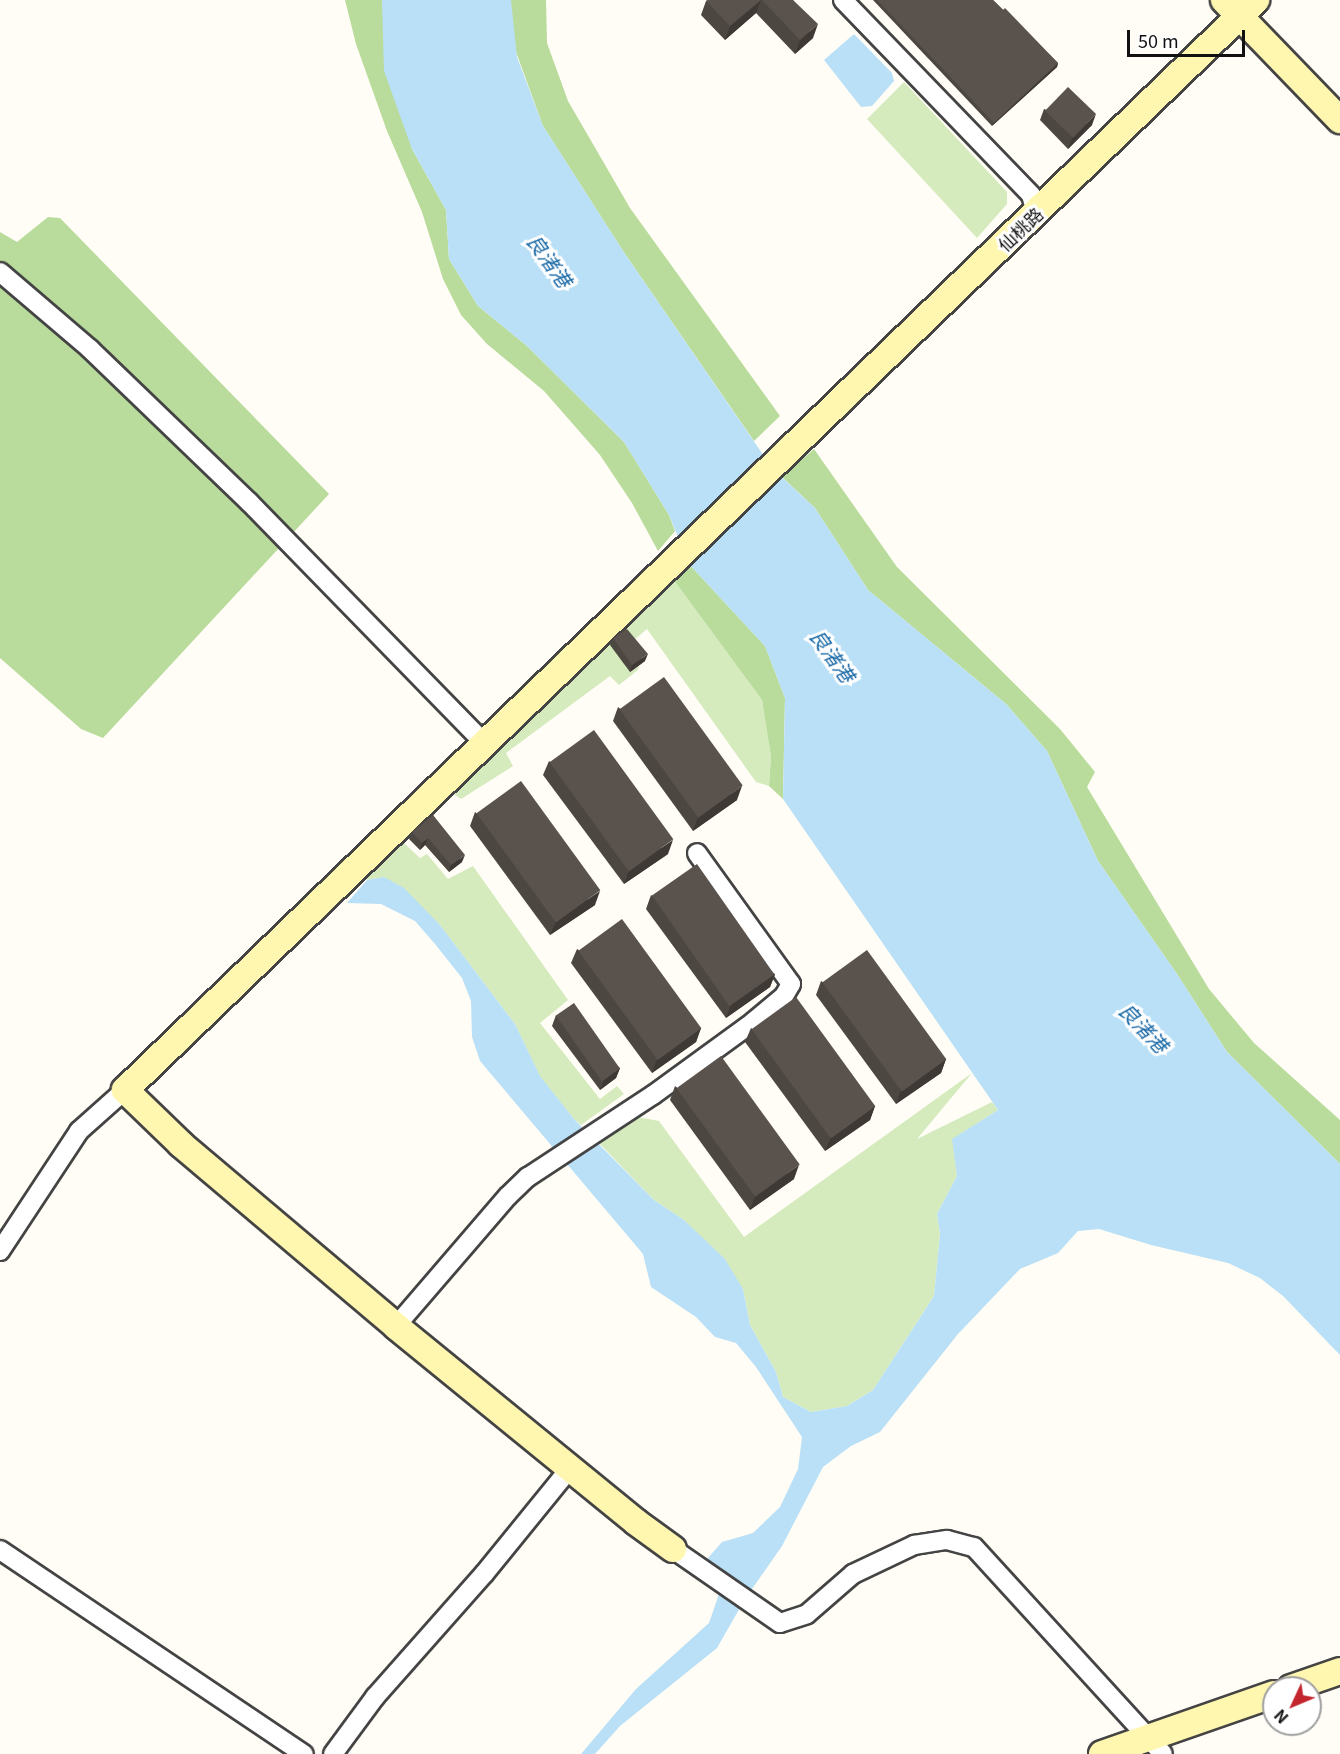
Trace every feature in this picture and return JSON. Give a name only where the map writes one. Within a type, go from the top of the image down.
[{"type":"street","points":[[843,0],[1031,195],[1036,213]]},
{"type":"street","points":[[1240,5],[1340,120]]},
{"type":"street","name":"仙桃路","points":[[125,1090],[1036,213],[1240,5]]},
{"type":"street","points":[[0,272],[90,349],[249,502],[485,744]]},
{"type":"street","points":[[396,1326],[508,1196],[528,1178],[753,1022],[784,996],[791,984],[698,853]]},
{"type":"street","points":[[0,1251],[79,1131],[125,1090],[181,1144],[396,1326],[570,1468],[673,1549],[780,1623],[807,1614],[853,1575],[914,1545],[947,1540],[974,1547],[1102,1685],[1154,1746]]},
{"type":"street","points":[[333,1754],[375,1697],[484,1574],[570,1468]]},
{"type":"street","points":[[0,1550],[304,1754]]},
{"type":"street","points":[[1322,1677],[1340,1671]]},
{"type":"street","points":[[1102,1754],[1154,1746],[1262,1699]]},
{"type":"green space","points":[[345,0],[382,0],[384,23],[412,149],[446,210],[449,259],[478,306],[526,345],[624,442],[669,515],[675,531],[658,551],[632,503],[600,455],[544,391],[487,344],[461,315],[443,279],[422,212],[387,131],[356,44]]},
{"type":"green space","points":[[510,0],[546,0],[547,43],[568,101],[630,208],[780,416],[754,441],[625,254],[543,126],[508,30]]},
{"type":"green space","points":[[904,82],[1007,192],[1007,204],[977,238],[867,119]]},
{"type":"green space","points":[[48,217],[60,218],[329,494],[103,738],[81,729],[0,658],[0,232],[17,242]]},
{"type":"green space","points":[[814,449],[897,567],[1060,729],[1095,772],[1087,787],[1209,989],[1254,1043],[1340,1120],[1340,1164],[1227,1052],[1177,974],[1098,861],[1047,751],[1006,704],[868,590],[815,508],[782,477]]},
{"type":"green space","points":[[689,564],[765,646],[785,698],[783,799],[769,786],[771,757],[762,700],[673,579]]},
{"type":"green space","points":[[673,579],[762,700],[771,757],[769,786],[756,782],[647,629],[633,641],[642,652],[638,670],[619,685],[610,676],[506,753],[513,766],[461,799],[454,794]]},
{"type":"green space","points":[[404,843],[420,858],[427,854],[448,879],[473,866],[568,1000],[540,1023],[600,1099],[617,1086],[624,1094],[581,1125],[574,1119],[540,1077],[515,1024],[440,925],[384,877],[367,880],[368,871]]},
{"type":"green space","points":[[972,1073],[917,1139],[992,1102],[998,1110],[953,1139],[957,1176],[937,1214],[940,1234],[934,1296],[873,1390],[847,1406],[811,1412],[783,1397],[776,1372],[750,1325],[743,1289],[684,1220],[654,1200],[599,1143],[638,1117],[659,1121],[744,1237]]},
{"type":"water","name":"良渚港","points":[[382,0],[511,0],[517,57],[543,126],[625,254],[773,469],[815,508],[868,590],[1006,704],[1047,751],[1098,861],[1177,974],[1227,1052],[1340,1164],[1340,1355],[1283,1296],[1260,1278],[1228,1263],[1151,1245],[1099,1229],[1078,1231],[1058,1253],[1020,1269],[958,1334],[880,1432],[851,1446],[823,1467],[782,1546],[745,1599],[717,1648],[620,1726],[595,1754],[581,1754],[636,1689],[709,1623],[720,1591],[708,1558],[722,1542],[753,1533],[780,1507],[798,1469],[802,1437],[756,1367],[736,1343],[715,1337],[696,1317],[651,1287],[643,1254],[480,1061],[472,1037],[471,1001],[462,978],[435,944],[415,921],[381,904],[347,903],[367,880],[384,877],[404,888],[440,925],[515,1024],[540,1076],[574,1119],[654,1200],[684,1220],[725,1259],[743,1289],[750,1325],[776,1372],[783,1397],[811,1412],[847,1406],[873,1390],[934,1296],[940,1234],[937,1214],[957,1176],[952,1139],[998,1110],[783,799],[785,698],[765,646],[689,564],[669,515],[624,442],[526,345],[478,306],[449,259],[446,210],[412,149],[384,71]]},
{"type":"water","points":[[854,34],[892,73],[894,81],[872,106],[861,107],[824,60]]},
{"type":"building","points":[[761,0],[730,26],[706,1]]},
{"type":"building","points":[[762,0],[793,0],[818,24],[800,40]]},
{"type":"building","points":[[877,0],[993,0],[1003,10],[1005,8],[1058,63],[994,123]]},
{"type":"building","points":[[1068,87],[1096,114],[1073,138],[1045,111]]},
{"type":"building","points":[[627,629],[648,654],[632,665],[613,638]]},
{"type":"building","points":[[664,677],[743,785],[698,818],[620,709]]},
{"type":"building","points":[[594,730],[673,839],[629,872],[550,762]]},
{"type":"building","points":[[521,781],[600,890],[556,923],[477,813]]},
{"type":"building","points":[[433,815],[465,855],[451,865],[428,838],[422,843],[412,832]]},
{"type":"building","points":[[697,864],[774,975],[729,1006],[652,896]]},
{"type":"building","points":[[622,919],[701,1028],[658,1060],[578,951]]},
{"type":"building","points":[[867,950],[946,1059],[902,1092],[823,982]]},
{"type":"building","points":[[796,997],[875,1106],[831,1139],[752,1029]]},
{"type":"building","points":[[574,1003],[620,1069],[602,1081],[556,1016]]},
{"type":"building","points":[[721,1056],[800,1164],[755,1197],[677,1088]]}]
